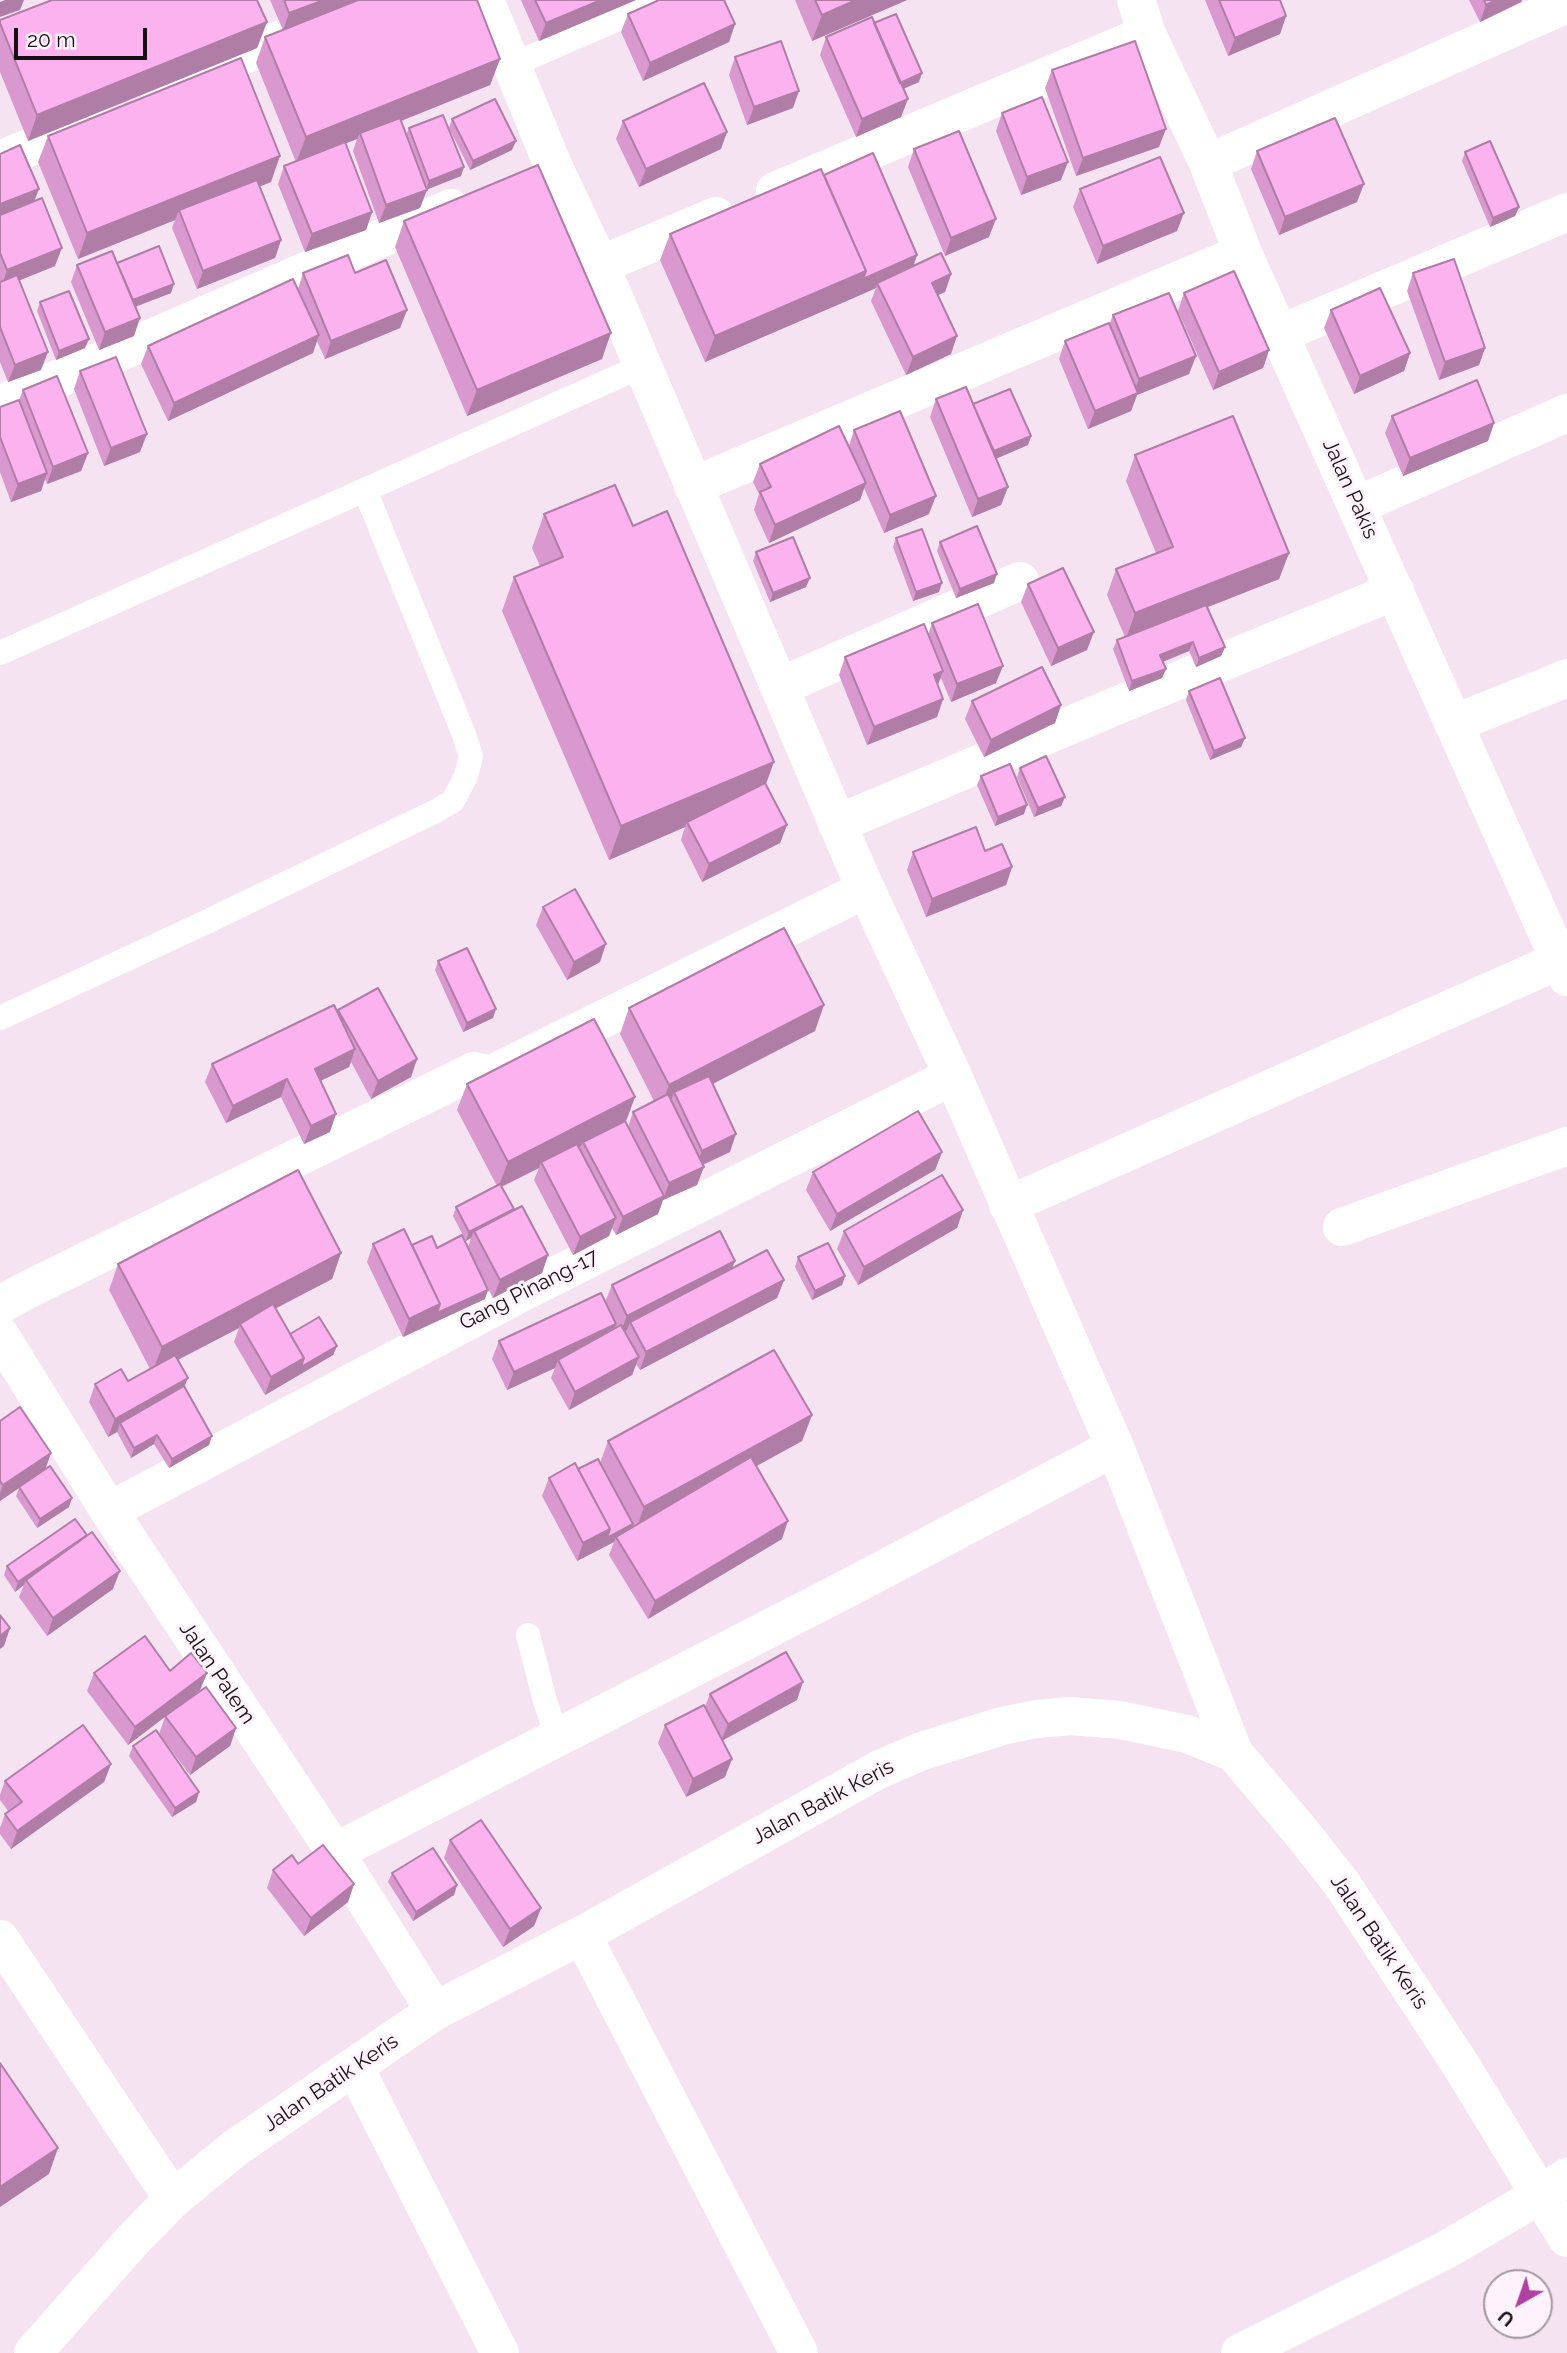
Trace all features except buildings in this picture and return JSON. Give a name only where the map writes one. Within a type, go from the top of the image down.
[{"type":"street","points":[[0,160],[372,0]]},
{"type":"street","points":[[485,0],[512,65],[540,169],[600,265],[837,824],[953,1076],[1115,1447],[1234,1753]]},
{"type":"street","points":[[1208,163],[1567,4]]},
{"type":"street","points":[[600,265],[1142,17]]},
{"type":"street","name":"Jalan Pakis","points":[[1142,17],[1208,163],[1243,253],[1358,505],[1453,724],[1565,965]]},
{"type":"street","points":[[0,404],[488,191]]},
{"type":"street","points":[[1280,334],[1567,212]]},
{"type":"street","points":[[693,486],[1243,253]]},
{"type":"street","points":[[1358,505],[1567,413]]},
{"type":"street","points":[[779,688],[1020,581]]},
{"type":"street","points":[[837,824],[1395,592]]},
{"type":"street","points":[[1453,724],[1567,678]]},
{"type":"street","points":[[0,1305],[474,1071],[490,1075],[866,888]]},
{"type":"street","points":[[1008,1205],[1565,965]]},
{"type":"street","name":"Gang Pinang-17","points":[[109,1511],[523,1292],[953,1076]]},
{"type":"street","points":[[1342,1227],[1567,1146]]},
{"type":"street","name":"Jalan Palem","points":[[0,1335],[109,1511],[335,1852],[435,2011]]},
{"type":"street","points":[[335,1852],[850,1587],[1115,1447]]},
{"type":"street","name":"Jalan Batik Keris","points":[[33,2353],[131,2242],[173,2199],[234,2150],[435,2011],[582,1935],[878,1770],[922,1751],[1002,1726],[1071,1716],[1120,1720],[1186,1734],[1234,1753],[1342,1884],[1462,2067],[1553,2186],[1567,2238]]},
{"type":"street","points":[[582,1935],[799,2353]]},
{"type":"street","points":[[0,1939],[173,2199]]},
{"type":"street","points":[[355,2068],[500,2353]]},
{"type":"street","points":[[1240,2353],[1444,2251],[1553,2186]]},
{"type":"lane","points":[[512,65],[662,0]]},
{"type":"lane","points":[[0,653],[642,366]]},
{"type":"lane","points":[[0,1018],[202,924],[453,801],[466,776],[471,756],[464,732],[365,490]]},
{"type":"lane","points":[[528,1635],[557,1737]]}]
